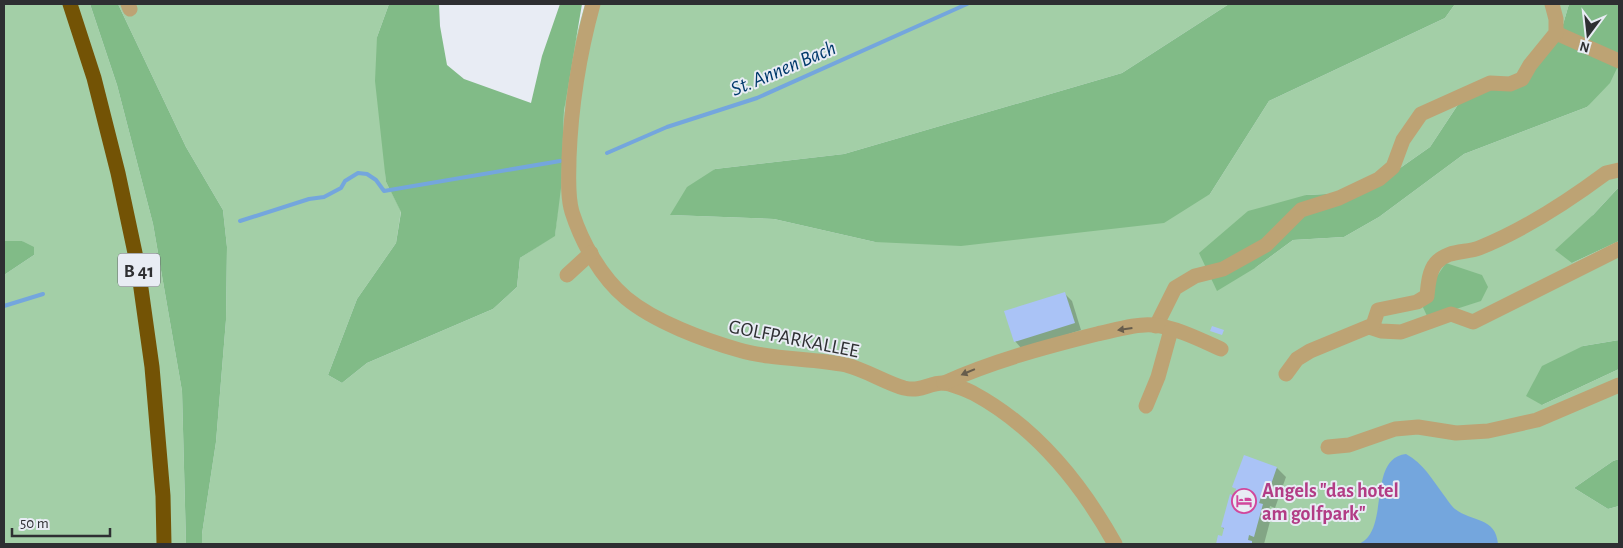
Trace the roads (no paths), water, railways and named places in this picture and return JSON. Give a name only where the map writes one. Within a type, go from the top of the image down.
[{"type":"highway","name":"B 41","points":[[70,4],[94,78],[118,173],[138,267],[152,367],[163,496],[164,544]]},
{"type":"lane","name":"GOLFPARKALLEE","points":[[593,4],[581,48],[570,132],[568,181],[572,211],[600,270],[626,298],[656,317],[697,337],[742,351],[847,366],[903,388],[918,390],[944,383],[974,370],[1048,346],[1119,329],[1156,326],[1222,349]]},
{"type":"lane","points":[[1156,326],[1175,288],[1194,276],[1223,270],[1266,245],[1301,210],[1338,198],[1379,179],[1392,167],[1414,122],[1422,114],[1490,83],[1510,84],[1522,80],[1530,65],[1556,33],[1556,19],[1552,4]]},
{"type":"lane","points":[[1556,33],[1619,61]]},
{"type":"lane","points":[[1286,374],[1297,359],[1310,351],[1373,325],[1378,310],[1417,302],[1427,296],[1428,281],[1436,262],[1453,253],[1478,248],[1524,227],[1606,173],[1619,170]]},
{"type":"lane","points":[[1369,327],[1382,331],[1401,332],[1451,314],[1473,322],[1619,249]]},
{"type":"lane","points":[[567,276],[591,253]]},
{"type":"lane","points":[[1146,406],[1158,377],[1171,330]]},
{"type":"lane","points":[[944,383],[972,393],[1016,421],[1052,453],[1083,492],[1115,544]]},
{"type":"lane","points":[[1328,447],[1349,445],[1395,429],[1418,427],[1456,433],[1488,431],[1537,420],[1619,385]]},
{"type":"water","points":[[1406,454],[1431,477],[1455,509],[1488,524],[1496,535],[1498,544],[1359,544],[1367,538],[1373,527],[1377,515],[1383,476],[1388,466],[1395,458]]},
{"type":"waterway","name":"St. Annen Bach","points":[[607,153],[667,127],[757,98],[967,4]]},
{"type":"waterway","name":"St. Annen Bach","points":[[240,221],[309,199],[324,197],[341,188],[345,181],[358,173],[367,174],[376,180],[384,191],[560,161]]},
{"type":"waterway","name":"St. Annen Bach","points":[[4,306],[43,294]]},
{"type":"place","name":"Angels \"das hotel am golfpark\"","points":[[1244,501]]}]
